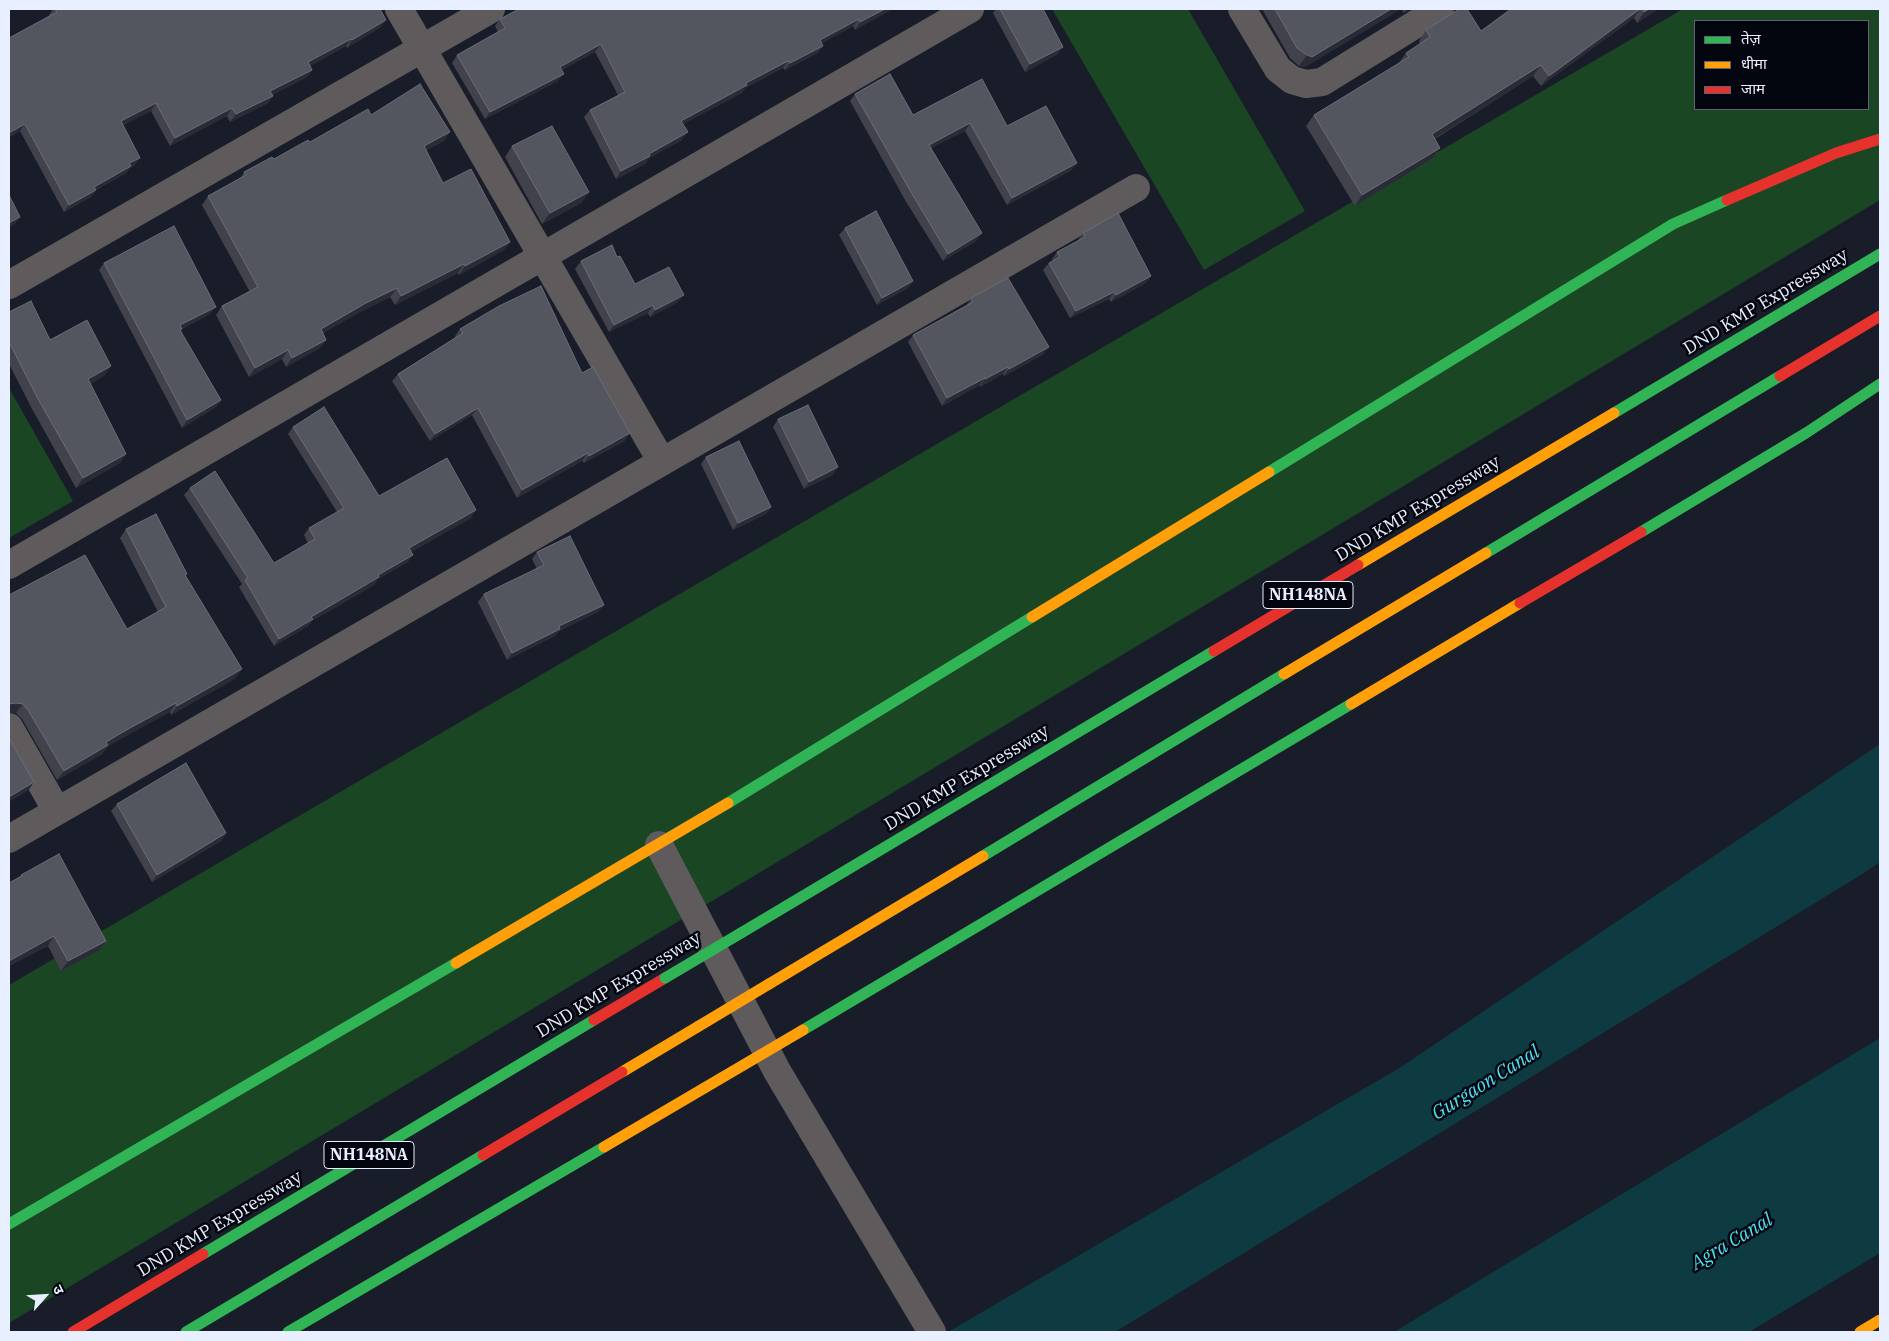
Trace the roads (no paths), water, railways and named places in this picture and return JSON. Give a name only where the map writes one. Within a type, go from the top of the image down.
[{"type":"main road","points":[[9,1224],[659,845],[1673,224],[1836,153],[1880,140]]},
{"type":"main road","name":"DND KMP Expressway","points":[[73,1332],[1878,256]]},
{"type":"main road","name":"NH148NA","points":[[186,1332],[1880,316]]},
{"type":"main road","points":[[288,1332],[772,1062],[1798,438],[1880,384]]},
{"type":"main road","points":[[1860,1332],[1880,1320]]},
{"type":"street","points":[[399,9],[662,462]]},
{"type":"street","points":[[9,285],[491,9]]},
{"type":"street","points":[[9,565],[970,9]]},
{"type":"street","points":[[1242,9],[1278,69],[1292,80],[1306,84],[1322,82],[1440,9]]},
{"type":"street","points":[[9,838],[1136,188]]},
{"type":"street","points":[[9,727],[57,811]]},
{"type":"street","points":[[659,845],[772,1062],[932,1332]]},
{"type":"water","name":"Gurgaon Canal","points":[[1880,744],[1880,862],[1864,873],[1115,1332],[948,1332],[1401,1067]]},
{"type":"water","name":"Agra Canal","points":[[1880,1038],[1880,1253],[1749,1332],[1394,1332]]}]
